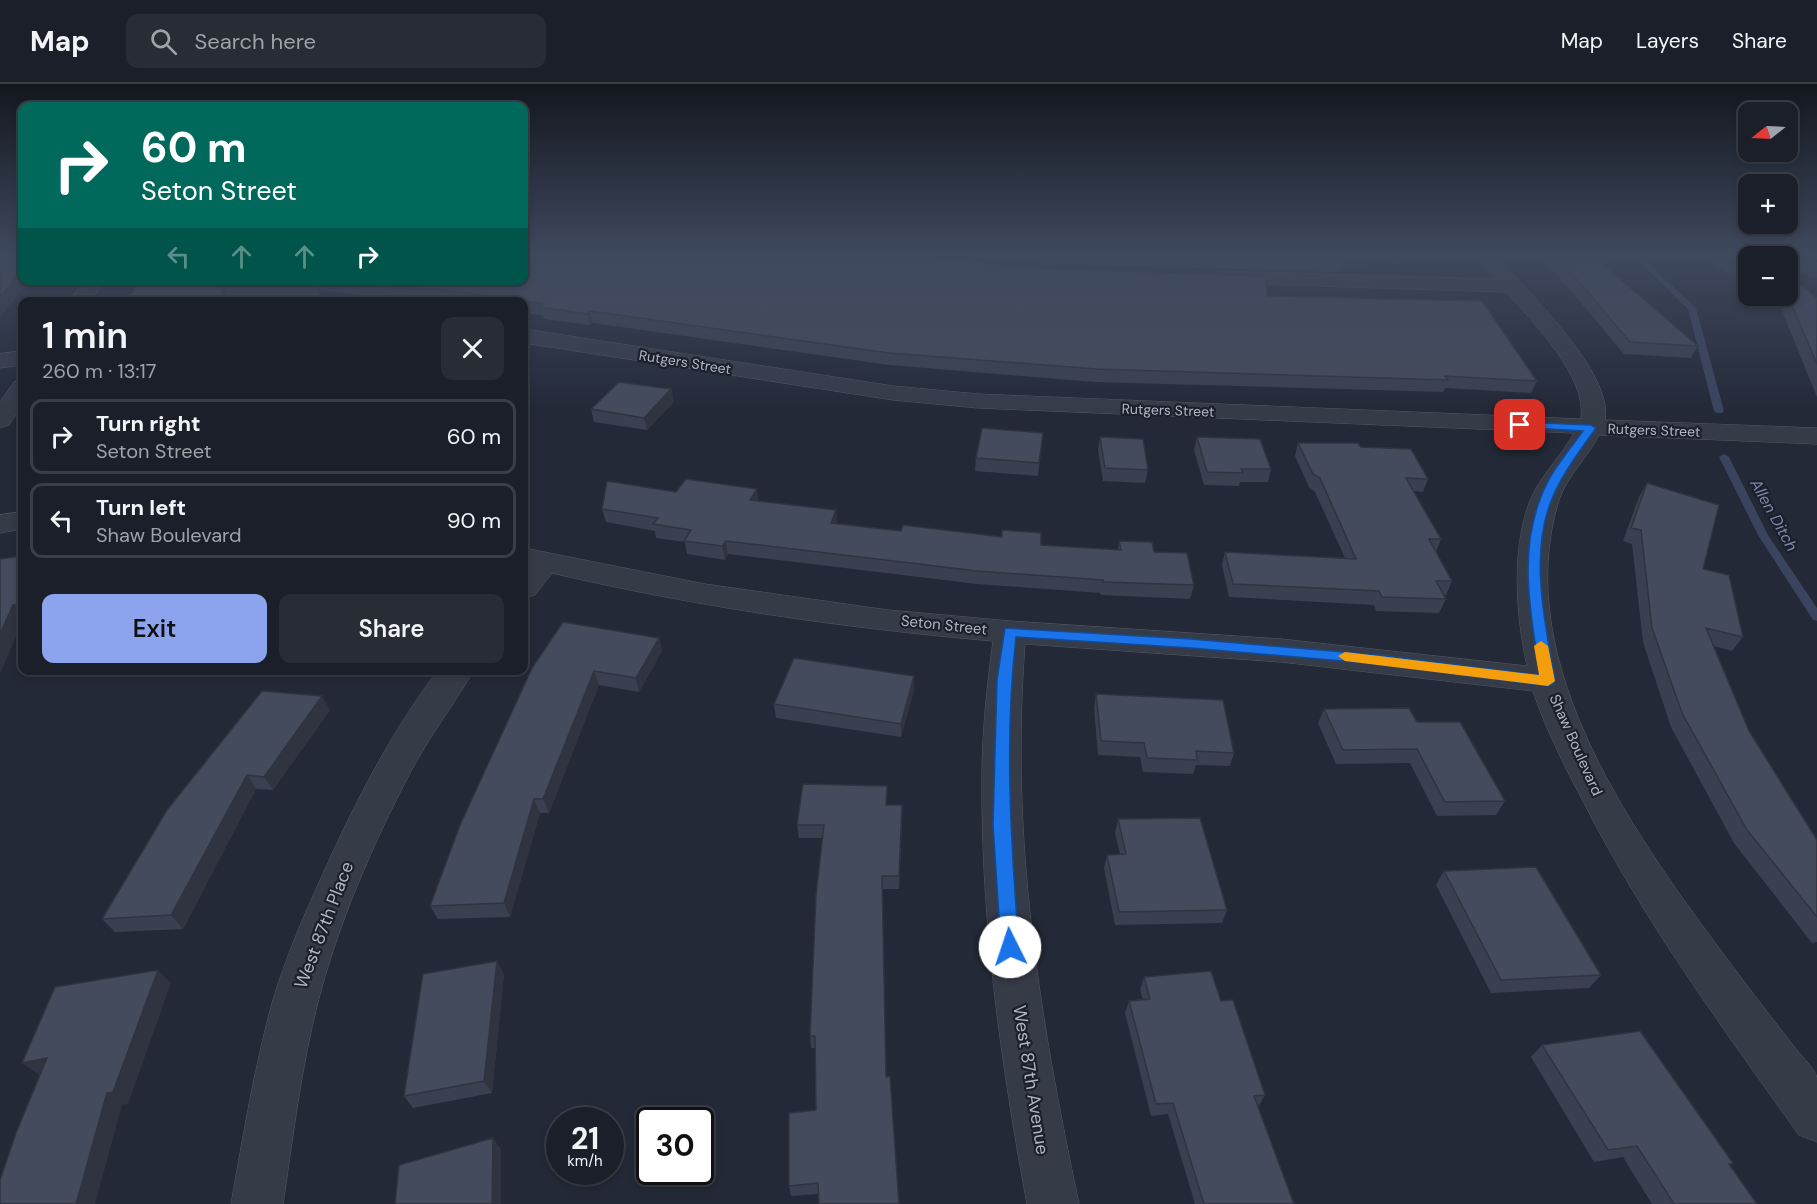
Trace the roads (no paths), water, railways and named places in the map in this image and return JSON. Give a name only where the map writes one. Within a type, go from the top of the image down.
[{"type":"street","points":[[1529,306],[1575,361],[1592,394],[1595,409],[1591,428]]},
{"type":"street","name":"Rutgers Street","points":[[528,337],[893,393],[978,401],[1591,428],[1817,435]]},
{"type":"street","points":[[0,361],[18,359]]},
{"type":"street","points":[[0,420],[18,393]]},
{"type":"street","name":"Shaw Boulevard","points":[[1591,428],[1558,474],[1546,497],[1539,525],[1534,563],[1535,601],[1548,681],[1570,740],[1615,828],[1686,940],[1817,1117]]},
{"type":"street","points":[[0,524],[18,522]]},
{"type":"street","points":[[528,577],[534,560]]},
{"type":"street","name":"Seton Street","points":[[534,560],[747,601],[880,619],[1010,632],[1191,643],[1379,659],[1548,681]]},
{"type":"street","name":"West 87th Avenue","points":[[1010,632],[1004,680],[1001,825],[1010,947],[1032,1099],[1053,1204]]},
{"type":"street","name":"West 87th Place","points":[[257,1204],[279,1070],[296,1001],[321,925],[357,839],[417,726],[453,675]]},
{"type":"waterway","name":"Allen Ditch","points":[[1690,306],[1719,411]]},
{"type":"waterway","name":"Allen Ditch","points":[[1724,457],[1763,535],[1817,617]]}]
